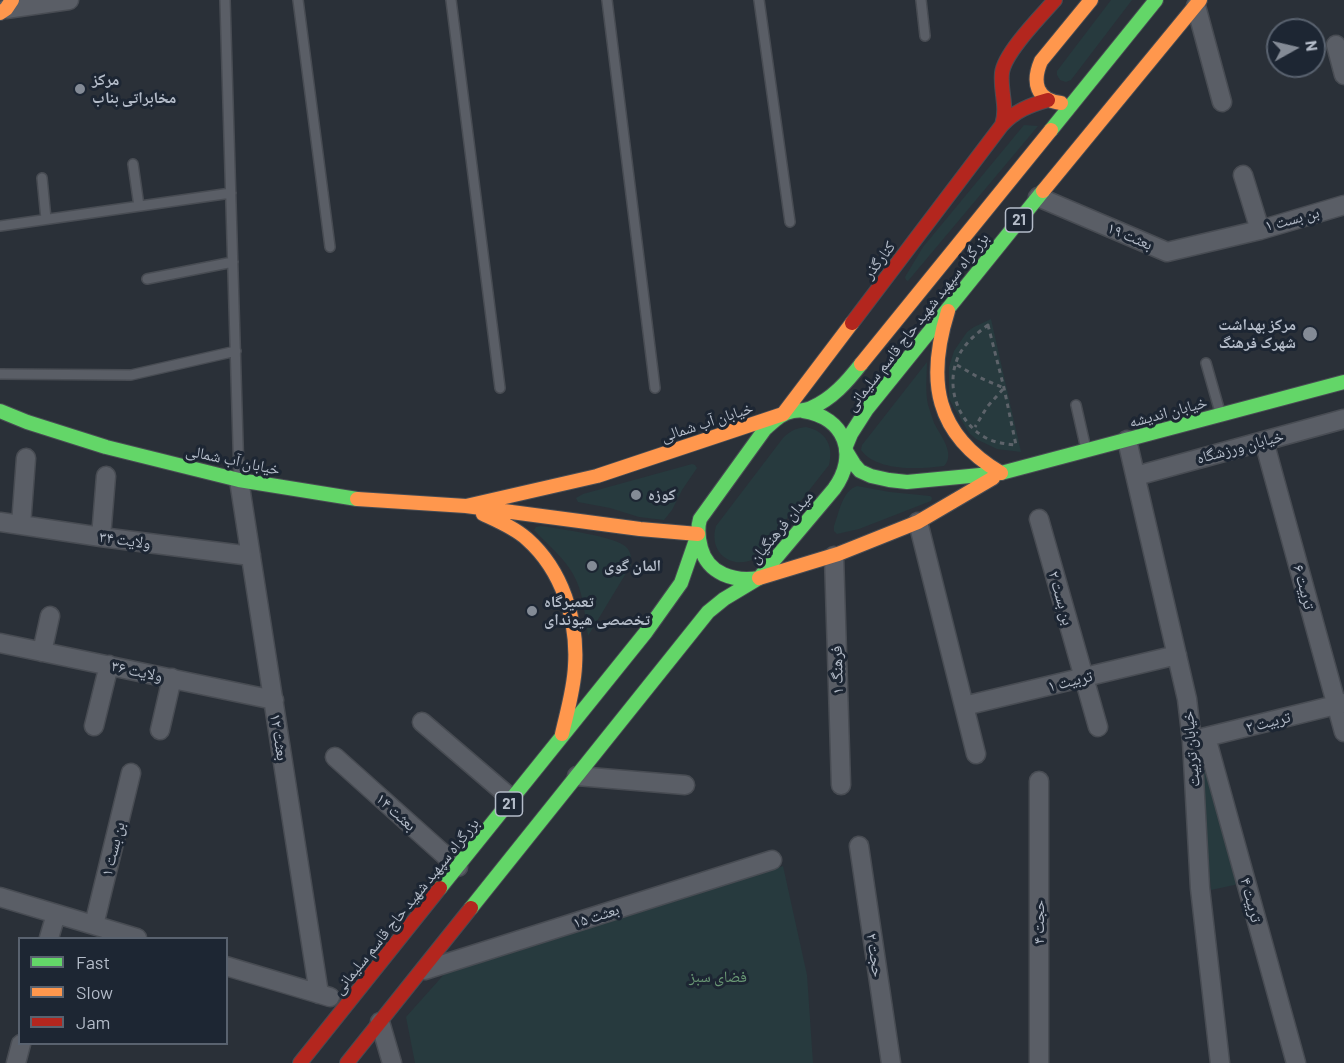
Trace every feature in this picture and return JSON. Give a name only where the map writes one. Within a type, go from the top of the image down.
[{"type":"main road","points":[[1002,125],[1005,118],[1003,64],[1055,0]]},
{"type":"main road","points":[[1002,80],[1006,88],[1020,92],[1032,84],[1041,61],[1091,0]]},
{"type":"main road","name":"بزرگراه سپهبد شهید حاج قاسم سلیمانی","points":[[803,411],[833,395],[845,384],[1156,0]]},
{"type":"main road","name":"بزرگراه سپهبد شهید حاج قاسم سلیمانی","points":[[846,448],[851,434],[867,409],[1198,3]]},
{"type":"main road","points":[[1035,78],[1041,94],[1048,100]]},
{"type":"main road","name":"کنارگذر","points":[[783,414],[1014,112],[1028,105],[1048,100],[1062,103],[1080,95]]},
{"type":"main road","points":[[950,305],[936,359],[937,384],[942,408],[952,430],[968,450],[987,466],[1001,473]]},
{"type":"main road","name":"خیابان اندیشه","points":[[846,448],[859,470],[882,479],[900,482],[1001,473],[1344,382]]},
{"type":"main road","name":"خیابان آب شمالی","points":[[0,411],[106,447],[239,480],[357,499],[466,506],[640,529],[698,534]]},
{"type":"main road","name":"21","points":[[698,534],[697,527],[700,519],[765,429],[783,414],[803,411],[820,414],[831,421],[840,432],[846,448]]},
{"type":"main road","name":"خیابان آب شمالی","points":[[466,506],[597,476],[783,414]]},
{"type":"main road","name":"میدان فرهنگیان","points":[[698,534],[699,546],[704,557],[718,573],[740,580],[759,578],[843,476],[847,461],[846,448]]},
{"type":"main road","name":"خیابان اندیشه","points":[[759,578],[834,556],[918,522],[1001,473]]},
{"type":"main road","points":[[466,506],[504,524],[527,540],[552,569],[564,595],[571,618],[575,664],[561,738]]},
{"type":"main road","name":"بزرگراه سپهبد شهید حاج قاسم سلیمانی","points":[[300,1063],[646,633],[681,583],[698,534]]},
{"type":"main road","name":"21","points":[[347,1063],[708,612],[724,599],[759,578]]},
{"type":"street","points":[[5,7],[69,0]]},
{"type":"street","points":[[1198,3],[1222,102]]},
{"type":"street","points":[[1336,45],[1344,75]]},
{"type":"street","name":"بن بست ۱","points":[[1243,175],[1260,230],[1344,205]]},
{"type":"street","name":"بعثت ۱۹","points":[[1038,197],[1167,252],[1260,230]]},
{"type":"street","name":"خیابان ورزشگاه","points":[[1136,476],[1344,419]]},
{"type":"street","name":"خیابان تربیت","points":[[1127,440],[1187,699],[1199,739],[1200,888],[1220,1063]]},
{"type":"street","name":"تربیت ۶","points":[[1264,441],[1340,704],[1344,732]]},
{"type":"street","points":[[21,525],[26,458]]},
{"type":"street","points":[[100,537],[106,476]]},
{"type":"street","name":"بعثت ۱۲","points":[[239,480],[319,994]]},
{"type":"street","name":"بن بست ۲","points":[[1039,519],[1084,677]]},
{"type":"street","name":"ولایت ۳۴","points":[[0,522],[251,556]]},
{"type":"street","points":[[918,522],[976,754]]},
{"type":"street","name":"فرهنگ ۱","points":[[834,556],[841,784]]},
{"type":"street","points":[[42,651],[50,615]]},
{"type":"street","name":"ولایت ۳۶","points":[[0,643],[274,700]]},
{"type":"street","name":"تربیت ۱","points":[[964,706],[1177,655]]},
{"type":"street","points":[[94,726],[109,665]]},
{"type":"street","points":[[1084,677],[1098,727]]},
{"type":"street","points":[[160,730],[172,678]]},
{"type":"street","name":"تربیت ۲","points":[[1199,739],[1340,704]]},
{"type":"street","points":[[422,722],[512,800]]},
{"type":"street","name":"تربیت ۴","points":[[1199,739],[1296,1063]]},
{"type":"street","name":"بعثت ۱۴","points":[[335,757],[458,867]]},
{"type":"street","name":"بن بست ۱","points":[[94,925],[131,773]]},
{"type":"street","points":[[577,776],[686,786]]},
{"type":"street","name":"حجت ۴","points":[[1039,781],[1039,1063]]},
{"type":"street","name":"حجت ۲","points":[[858,846],[891,1063]]},
{"type":"street","name":"بعثت ۱۵","points":[[420,971],[772,860]]},
{"type":"street","points":[[0,897],[126,937]]},
{"type":"street","points":[[50,937],[56,914]]},
{"type":"street","points":[[228,967],[349,1003]]},
{"type":"street","points":[[380,1022],[392,1063]]},
{"type":"street","points":[[0,1059],[14,1063],[21,1045]]},
{"type":"lane","points":[[225,0],[239,480]]},
{"type":"lane","points":[[298,0],[330,247]]},
{"type":"lane","points":[[451,0],[500,388]]},
{"type":"lane","points":[[607,0],[656,388]]},
{"type":"lane","points":[[759,0],[790,222]]},
{"type":"lane","points":[[921,0],[925,36]]},
{"type":"lane","points":[[133,164],[138,206]]},
{"type":"lane","points":[[42,178],[46,219]]},
{"type":"lane","points":[[0,226],[231,193]]},
{"type":"lane","points":[[147,279],[233,262]]},
{"type":"lane","points":[[0,374],[131,375],[236,351]]},
{"type":"lane","points":[[1206,363],[1221,416]]},
{"type":"lane","points":[[1076,405],[1086,451]]},
{"type":"path","points":[[988,325],[1016,446],[988,439],[963,417],[954,397],[956,364],[963,349],[972,338],[988,325]]},
{"type":"path","points":[[956,364],[975,376],[1004,388]]},
{"type":"path","points":[[975,429],[983,412],[1004,388]]},
{"type":"green space","points":[[1111,0],[1132,0],[1071,80],[1066,82],[1060,80],[1057,71]]},
{"type":"green space","points":[[1024,125],[1038,126],[908,281],[906,280],[905,277],[923,247]]},
{"type":"green space","points":[[991,319],[1021,452],[997,449],[976,439],[969,433],[949,399],[949,367],[954,351],[967,332]]},
{"type":"green space","points":[[927,362],[928,405],[934,423],[948,450],[944,466],[911,468],[888,466],[868,457],[861,450],[862,445]]},
{"type":"green space","points":[[806,427],[819,432],[827,440],[830,452],[829,465],[756,558],[738,562],[724,557],[716,544],[714,536],[716,526],[783,438],[793,430]]},
{"type":"green space","points":[[692,464],[697,468],[664,520],[639,517],[610,508],[578,502],[576,498],[583,494]]},
{"type":"green space","points":[[857,486],[932,498],[931,501],[859,529],[837,534],[834,526],[842,503],[848,493]]},
{"type":"green space","points":[[541,526],[612,540],[627,548],[629,552],[631,565],[588,636],[579,587],[563,560],[534,530]]},
{"type":"green space","points":[[1206,766],[1239,884],[1211,890],[1200,767]]},
{"type":"green space","name":"فضای سبز","points":[[783,866],[807,975],[813,1063],[415,1063],[406,1017],[447,971]]},
{"type":"traffic: fast","points":[[1051,130],[1156,0]]},
{"type":"traffic: fast","points":[[846,446],[867,409],[1043,191]]},
{"type":"traffic: fast","points":[[803,411],[829,421],[838,429],[844,440],[846,451],[846,463],[842,476],[834,489],[759,578],[740,579],[723,574],[704,557],[699,537],[700,519],[765,429],[785,414],[809,409],[826,400],[861,364]]},
{"type":"traffic: fast","points":[[846,451],[860,471],[889,480],[907,482],[1001,473],[1344,382]]},
{"type":"traffic: fast","points":[[0,411],[106,447],[239,480],[357,499]]},
{"type":"traffic: fast","points":[[440,888],[646,632],[681,583],[698,534]]},
{"type":"traffic: fast","points":[[471,908],[708,612],[724,599],[759,578]]},
{"type":"traffic: slow","points":[[0,13],[12,0]]},
{"type":"traffic: slow","points":[[1061,103],[1041,94],[1037,83],[1038,69],[1041,61],[1091,0]]},
{"type":"traffic: slow","points":[[1043,191],[1200,0]]},
{"type":"traffic: slow","points":[[861,364],[1051,130]]},
{"type":"traffic: slow","points":[[948,311],[941,336],[938,360],[938,383],[942,404],[949,423],[962,441],[979,458],[1001,473]]},
{"type":"traffic: slow","points":[[466,506],[597,476],[783,414],[852,323]]},
{"type":"traffic: slow","points":[[759,578],[838,554],[918,522],[993,478]]},
{"type":"traffic: slow","points":[[357,499],[466,506],[640,529],[698,534]]},
{"type":"traffic: slow","points":[[483,514],[512,528],[539,551],[550,565],[565,597],[574,631],[575,666],[572,692],[562,734]]},
{"type":"traffic: jam","points":[[1002,125],[1004,65],[1024,35],[1055,0]]},
{"type":"traffic: jam","points":[[852,323],[1002,125],[1023,109],[1048,100]]},
{"type":"traffic: jam","points":[[300,1063],[440,888]]},
{"type":"traffic: jam","points":[[347,1063],[471,908]]},
{"type":"place","name":"مرکز مخابراتی بناب","points":[[80,89]]},
{"type":"place","name":"مرکز بهداشت شهرک فرهنگ","points":[[1310,334]]},
{"type":"place","name":"کوزه","points":[[636,495]]},
{"type":"place","name":"المان گوی","points":[[592,566]]},
{"type":"place","name":"تعمیرگاه تخصصی هیوندای","points":[[532,611]]}]
